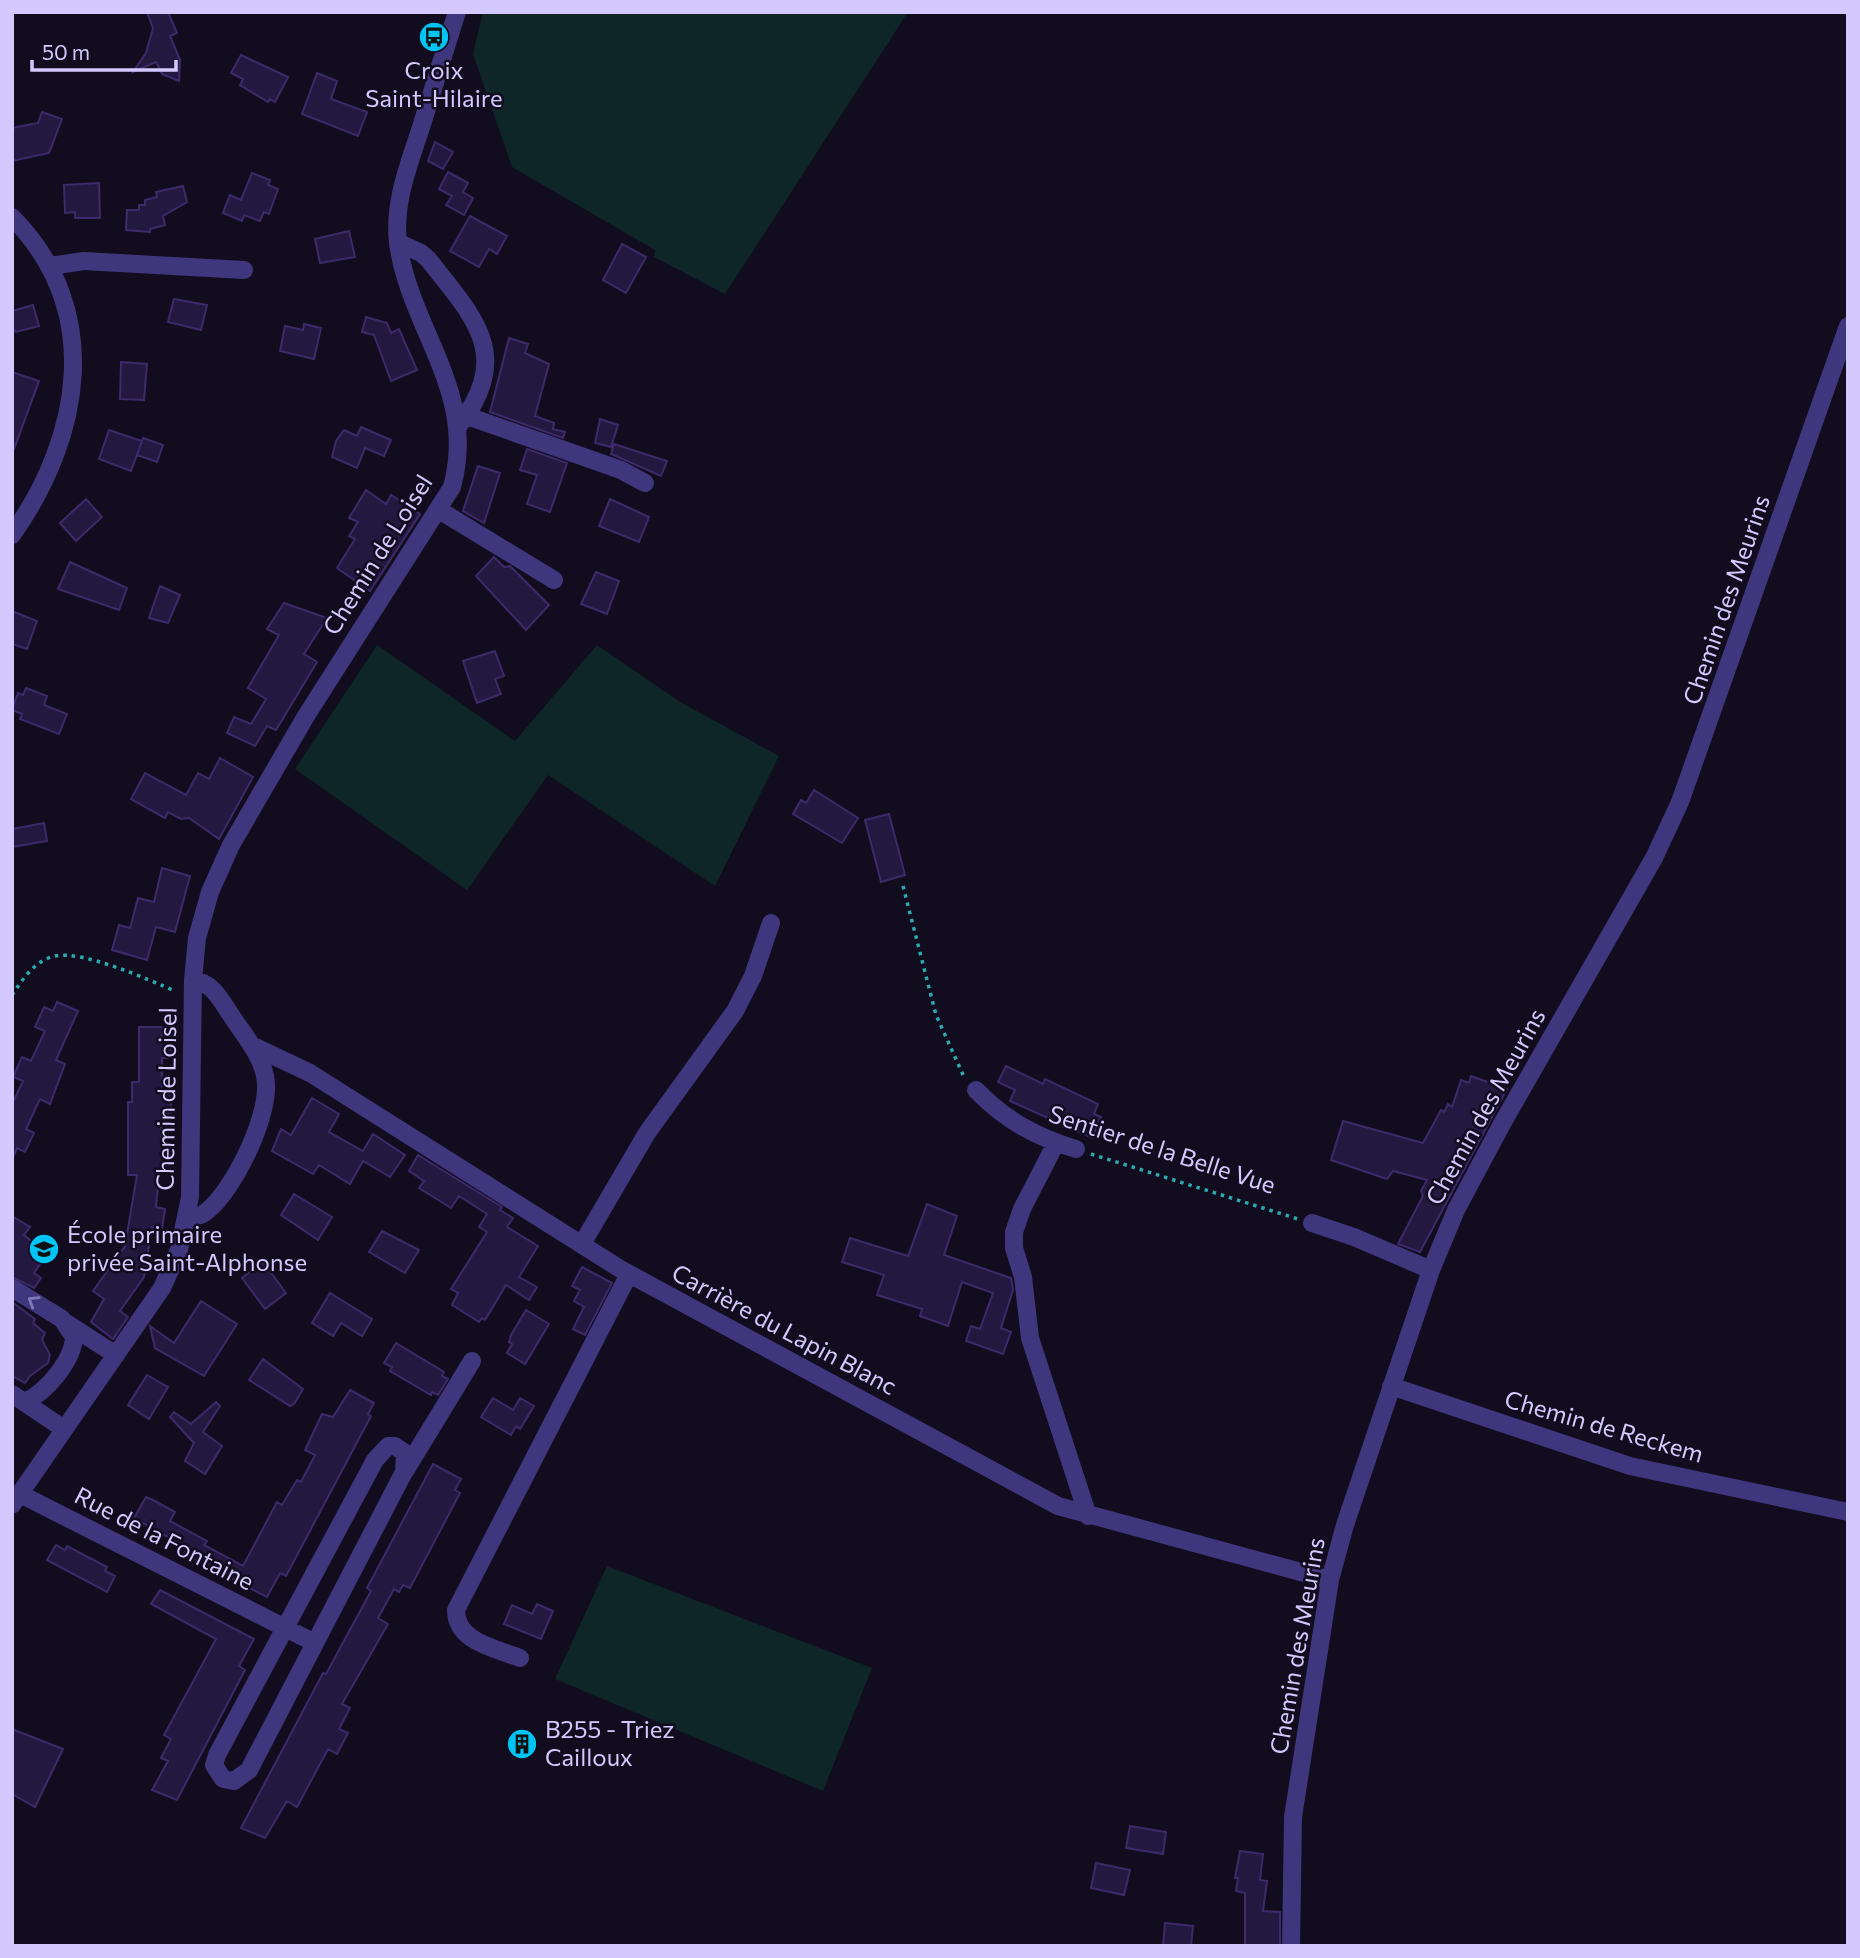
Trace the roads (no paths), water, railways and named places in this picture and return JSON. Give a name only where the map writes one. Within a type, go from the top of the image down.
[{"type":"street","name":"Chemin de Loisel","points":[[16,1500],[168,1278],[187,1218],[191,1178],[193,980],[197,938],[206,905],[231,845],[328,680],[439,510],[454,478],[462,422],[407,275],[398,243],[400,198],[457,12]]},
{"type":"street","points":[[12,217],[32,238],[50,266],[62,291],[73,335],[73,384],[51,462],[12,535]]},
{"type":"street","points":[[398,243],[428,259],[473,317],[482,335],[485,356],[480,386],[462,422],[621,470],[645,483]]},
{"type":"street","points":[[50,266],[84,261],[244,270]]},
{"type":"street","name":"Chemin des Meurins","points":[[1291,1946],[1293,1817],[1329,1580],[1391,1386],[1431,1270],[1472,1178],[1654,858],[1680,802],[1848,326]]},
{"type":"street","points":[[439,510],[554,580]]},
{"type":"street","points":[[582,1244],[647,1133],[735,1011],[753,976],[771,923]]},
{"type":"street","name":"Chemin de Loisel","points":[[187,1218],[204,1214],[216,1201],[240,1164],[263,1120],[265,1076],[251,1045],[212,988],[193,980]]},
{"type":"street","name":"Carrière du Lapin Blanc","points":[[251,1045],[310,1073],[629,1274],[1044,1499],[1088,1516],[1329,1580]]},
{"type":"street","name":"Sentier de la Belle Vue","points":[[976,1090],[1005,1117],[1027,1131],[1076,1149]]},
{"type":"street","points":[[1056,1143],[1022,1209],[1014,1233],[1014,1248],[1023,1277],[1030,1338],[1088,1516]]},
{"type":"street","points":[[1312,1223],[1431,1270]]},
{"type":"street","points":[[520,1658],[466,1637],[456,1623],[456,1611],[629,1274]]},
{"type":"street","points":[[12,1288],[116,1355]]},
{"type":"street","points":[[19,1398],[48,1385],[71,1351],[74,1336],[68,1324]]},
{"type":"street","points":[[404,1472],[406,1456],[398,1447],[388,1446],[379,1455],[217,1755],[214,1765],[223,1779],[234,1781],[249,1770],[404,1472],[472,1361]]},
{"type":"street","name":"Chemin de Reckem","points":[[1391,1386],[1630,1466],[1848,1512]]},
{"type":"street","points":[[19,1398],[64,1429]]},
{"type":"street","name":"Rue de la Fontaine","points":[[16,1500],[315,1643]]},
{"type":"place","name":"Croix Saint-Hilaire","points":[[434,37]]},
{"type":"place","name":"École primaire privée Saint-Alphonse","points":[[44,1249]]},
{"type":"place","name":"B255 - Triez Cailloux","points":[[522,1744]]}]
